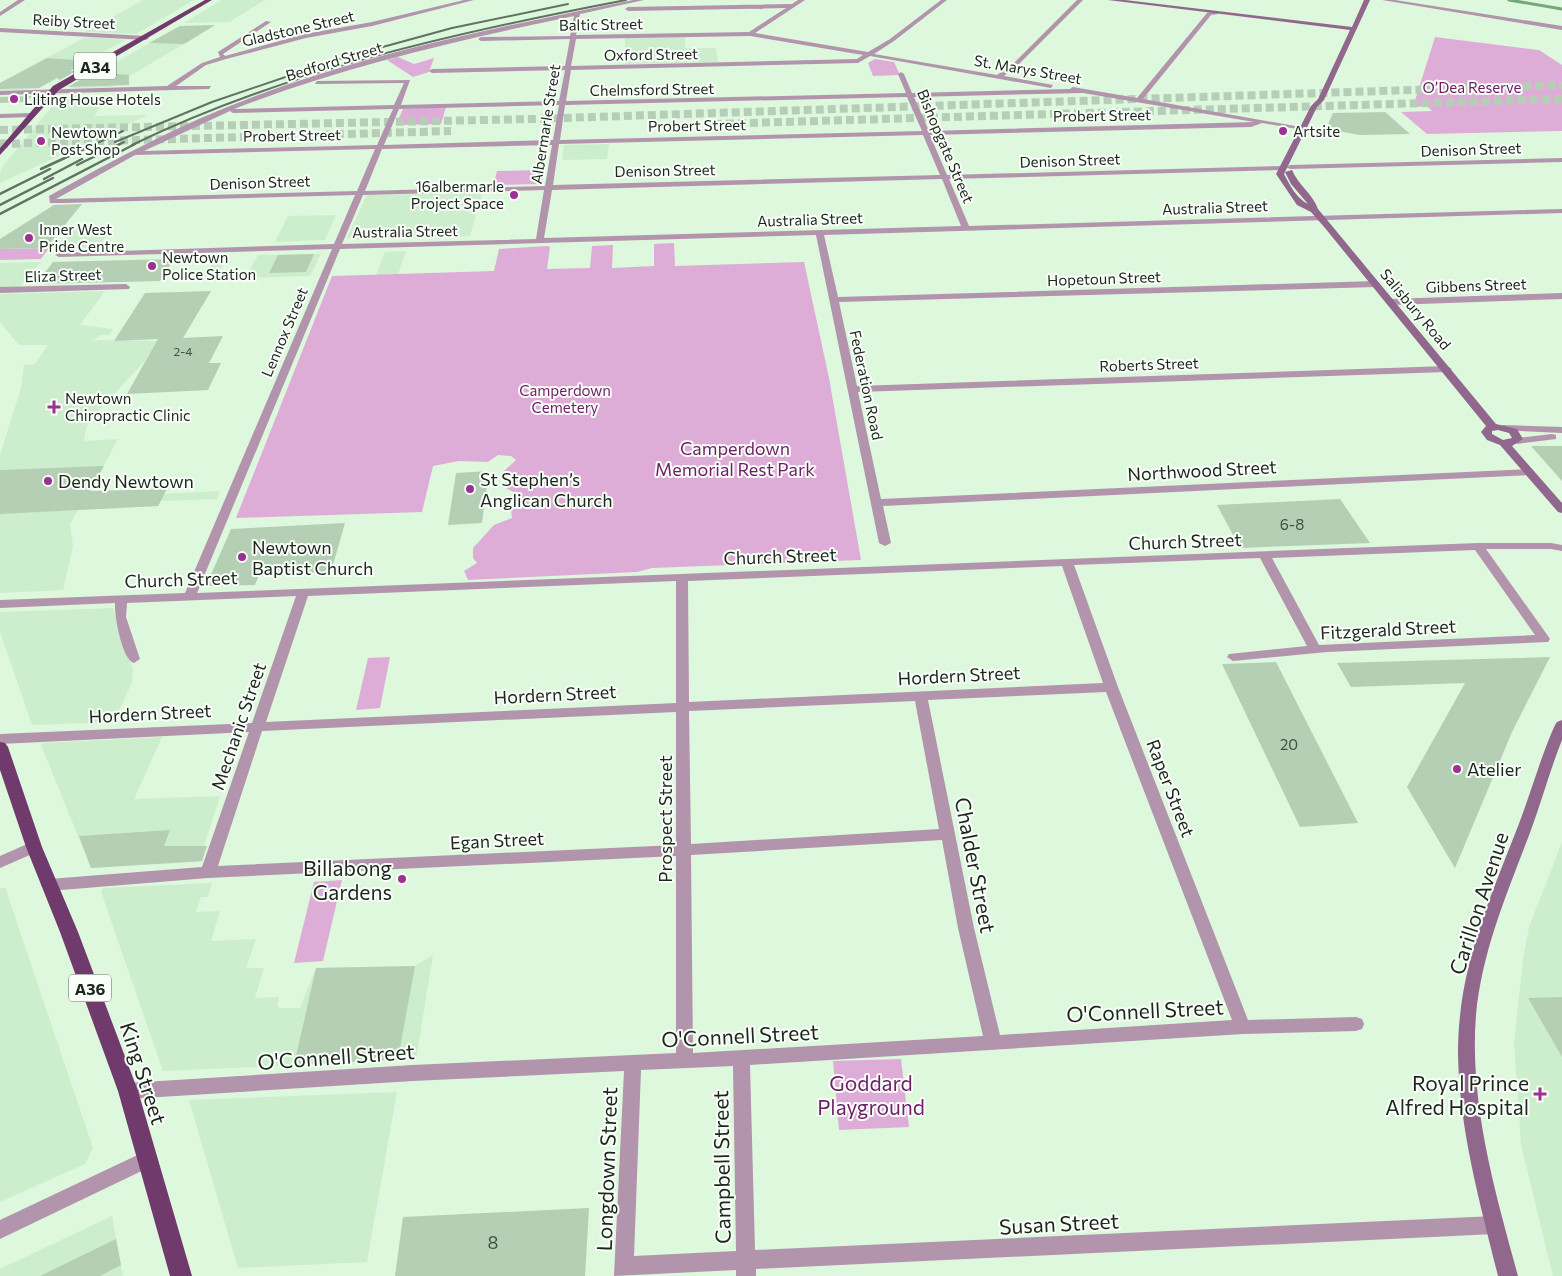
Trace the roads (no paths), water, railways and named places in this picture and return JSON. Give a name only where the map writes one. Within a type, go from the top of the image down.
[{"type":"highway","name":"A34","points":[[0,152],[51,92],[209,0]]},
{"type":"highway","name":"King Street","points":[[0,747],[34,847],[83,968],[128,1092],[146,1160],[181,1276]]},
{"type":"main road","points":[[1110,0],[1207,13]]},
{"type":"main road","points":[[1290,167],[1320,111],[1321,100],[1368,0]]},
{"type":"main road","points":[[1216,13],[1354,29]]},
{"type":"main road","points":[[1282,168],[1314,106],[1321,100]]},
{"type":"main road","name":"Salisbury Road","points":[[1290,167],[1289,174],[1292,181],[1313,202],[1314,210]]},
{"type":"main road","name":"Salisbury Road","points":[[1282,168],[1282,179],[1290,191],[1300,203],[1314,210],[1446,370],[1498,428]]},
{"type":"main road","points":[[1504,443],[1517,441],[1518,437],[1516,434],[1498,428],[1487,430],[1487,435],[1504,443],[1562,510]]},
{"type":"main road","name":"Carillon Avenue","points":[[1508,1276],[1479,1160],[1470,1104],[1466,1052],[1473,978],[1498,899],[1562,725]]},
{"type":"street","points":[[0,14],[22,0]]},
{"type":"street","name":"Gladstone Street","points":[[167,89],[204,64],[224,58],[305,36],[372,24],[471,0]]},
{"type":"street","name":"Bedford Street","points":[[52,198],[132,153],[223,111],[300,84],[453,39],[641,0]]},
{"type":"street","points":[[750,34],[802,0]]},
{"type":"street","points":[[868,55],[892,40],[944,0]]},
{"type":"street","points":[[998,77],[1017,62],[1080,0]]},
{"type":"street","points":[[1385,0],[1562,28]]},
{"type":"street","points":[[597,9],[793,6]]},
{"type":"street","name":"Albermarle Street","points":[[540,240],[577,13]]},
{"type":"street","points":[[1139,100],[1207,13],[1216,13]]},
{"type":"street","points":[[224,58],[220,53],[268,22]]},
{"type":"street","name":"Reiby Street","points":[[0,30],[146,38]]},
{"type":"street","name":"St. Marys Street","points":[[750,34],[1303,128]]},
{"type":"street","name":"Baltic Street","points":[[453,39],[750,34]]},
{"type":"street","name":"Oxford Street","points":[[432,71],[858,61],[868,55]]},
{"type":"street","name":"Bishopgate Street","points":[[901,74],[966,228]]},
{"type":"street","name":"Lennox Street","points":[[190,595],[408,81],[300,84]]},
{"type":"street","points":[[0,93],[209,87]]},
{"type":"street","name":"Chelmsford Street","points":[[223,111],[1081,91]]},
{"type":"street","points":[[0,116],[31,115]]},
{"type":"street","name":"Probert Street","points":[[132,153],[1251,125],[1262,121]]},
{"type":"street","name":"Denison Street","points":[[1290,167],[1562,160]]},
{"type":"street","name":"Denison Street","points":[[52,198],[53,201],[72,201],[1282,168]]},
{"type":"street","name":"Australia Street","points":[[59,255],[1562,211]]},
{"type":"street","name":"Federation Road","points":[[820,233],[885,543]]},
{"type":"street","name":"Hopetoun Street","points":[[834,300],[1376,284]]},
{"type":"street","name":"Eliza Street","points":[[0,290],[126,287]]},
{"type":"street","name":"Gibbens Street","points":[[1390,302],[1562,296]]},
{"type":"street","name":"Roberts Street","points":[[852,389],[1446,370]]},
{"type":"street","points":[[1498,428],[1562,430]]},
{"type":"street","points":[[1517,441],[1562,436]]},
{"type":"street","name":"Northwood Street","points":[[877,503],[1530,472]]},
{"type":"street","name":"Church Street","points":[[0,604],[190,595],[1265,556],[1478,546],[1543,546],[1562,548]]},
{"type":"street","name":"Fitzgerald Street","points":[[1233,657],[1316,650],[1544,639],[1478,546]]},
{"type":"street","points":[[1265,556],[1316,650]]},
{"type":"street","name":"Raper Street","points":[[1067,562],[1111,687],[1243,1027]]},
{"type":"street","name":"Prospect Street","points":[[682,577],[686,1061]]},
{"type":"street","name":"Mechanic Street","points":[[208,872],[303,592]]},
{"type":"street","points":[[120,599],[120,618],[134,659]]},
{"type":"street","name":"Hordern Street","points":[[0,739],[1111,687]]},
{"type":"street","name":"Chalder Street","points":[[921,696],[966,928],[993,1041]]},
{"type":"street","name":"Egan Street","points":[[49,885],[208,872],[684,850],[948,834]]},
{"type":"street","points":[[0,862],[34,847]]},
{"type":"street","name":"O'Connell Street","points":[[128,1092],[414,1073],[741,1058],[1243,1027],[1356,1024]]},
{"type":"street","name":"Campbell Street","points":[[741,1058],[746,1269]]},
{"type":"street","name":"Longdown Street","points":[[624,1271],[633,1063]]},
{"type":"street","points":[[0,1230],[146,1160]]},
{"type":"street","name":"Susan Street","points":[[624,1271],[746,1269],[1495,1225]]},
{"type":"waterway","points":[[1509,0],[1562,9]]},
{"type":"tunnel","points":[[0,130],[533,119],[1562,85]]},
{"type":"tunnel","points":[[714,124],[1562,99]]},
{"type":"tunnel","points":[[7,144],[0,144],[451,131]]},
{"type":"railway","points":[[132,145],[251,95],[374,56],[437,40],[626,0]]},
{"type":"railway","points":[[306,68],[452,28],[568,4]]},
{"type":"railway","points":[[115,142],[212,102],[312,68]]},
{"type":"railway","points":[[93,145],[123,131]]},
{"type":"railway","points":[[120,144],[124,142]]},
{"type":"railway","points":[[41,169],[95,144]]},
{"type":"railway","points":[[77,165],[120,144]]},
{"type":"railway","points":[[0,214],[135,144]]},
{"type":"railway","points":[[44,179],[82,159]]},
{"type":"railway","points":[[0,194],[50,169]]},
{"type":"railway","points":[[0,205],[53,178]]},
{"type":"place","name":"Lilting House Hotels","points":[[14,99]]},
{"type":"place","name":"Artsite","points":[[1283,131]]},
{"type":"place","name":"Newtown Post Shop","points":[[41,141]]},
{"type":"place","name":"16albermarle Project Space","points":[[514,195]]},
{"type":"place","name":"Inner West Pride Centre","points":[[29,238]]},
{"type":"place","name":"Newtown Police Station","points":[[152,266]]},
{"type":"place","name":"Newtown Chiropractic Clinic","points":[[54,407]]},
{"type":"place","name":"Dendy Newtown","points":[[48,481]]},
{"type":"place","name":"St Stephen’s Anglican Church","points":[[470,489]]},
{"type":"place","name":"Newtown Baptist Church","points":[[242,557]]},
{"type":"place","name":"Atelier","points":[[1457,769]]},
{"type":"place","name":"Billabong Gardens","points":[[402,879]]},
{"type":"place","name":"Royal Prince Alfred Hospital","points":[[1540,1094]]},
{"type":"park label","name":"O’Dea Reserve","points":[[1472,87]]},
{"type":"park label","name":"Camperdown Cemetery","points":[[565,398]]},
{"type":"park label","name":"Camperdown Memorial Rest Park","points":[[735,458]]},
{"type":"park label","name":"Goddard Playground","points":[[871,1094]]}]
